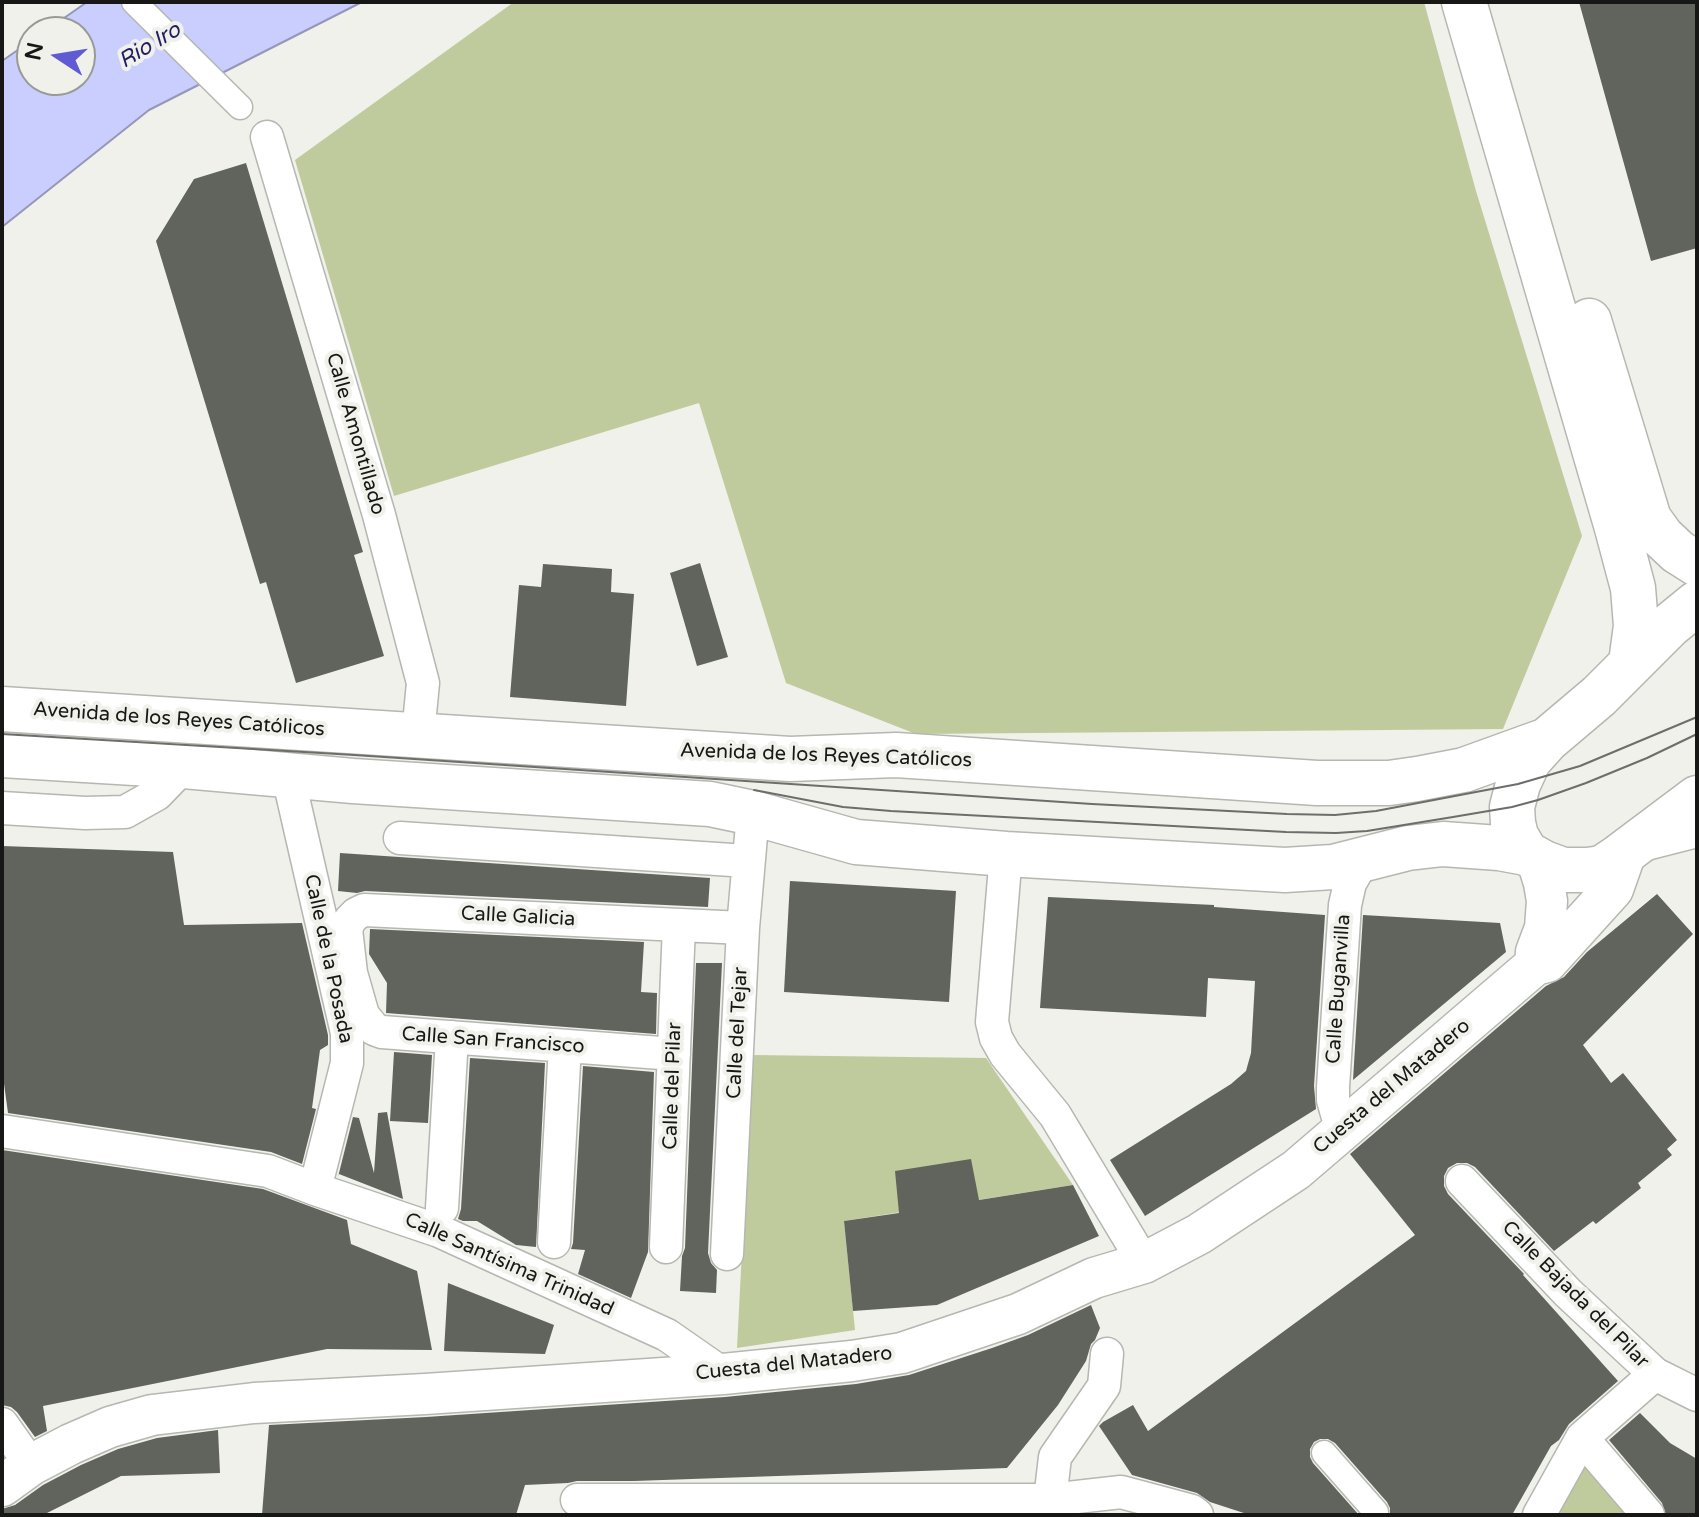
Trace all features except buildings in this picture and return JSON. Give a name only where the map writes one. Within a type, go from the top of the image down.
[{"type":"main road","points":[[1464,2],[1630,577],[1636,626],[1631,663]]},
{"type":"main road","points":[[1496,2],[1649,519],[1678,552],[1697,564]]},
{"type":"main road","points":[[1532,857],[1516,836],[1512,807],[1529,760],[1697,603]]},
{"type":"main road","name":"Avenida de los Reyes Católicos","points":[[2,709],[790,759],[896,755],[1288,782],[1389,783],[1464,770],[1547,740]]},
{"type":"main road","points":[[2,755],[710,804],[856,842],[1285,870],[1333,867],[1408,848],[1443,844],[1499,848],[1563,870],[1602,868],[1697,798]]},
{"type":"street","points":[[134,2],[240,107]]},
{"type":"street","name":"Calle Amontillado","points":[[267,137],[379,515],[423,683],[418,734]]},
{"type":"street","points":[[2,808],[125,812],[157,794],[184,766]]},
{"type":"street","name":"Calle de la Posada","points":[[288,776],[347,1033],[347,1063],[315,1189]]},
{"type":"street","name":"Calle del Tejar","points":[[727,1254],[743,928],[753,813]]},
{"type":"street","points":[[1629,850],[1697,831]]},
{"type":"street","points":[[400,838],[747,861]]},
{"type":"street","name":"Cuesta del Matadero","points":[[17,1476],[71,1444],[110,1427],[188,1409],[723,1374],[852,1361],[902,1353],[1006,1319],[1094,1278],[1144,1263],[1199,1234],[1296,1170],[1535,965],[1547,962],[1613,889],[1629,850]]},
{"type":"street","points":[[1006,854],[992,1022],[996,1038],[1005,1054],[1055,1115],[1144,1263]]},
{"type":"street","name":"Calle Buganvilla","points":[[1345,1126],[1333,1100],[1345,905],[1350,883],[1370,857]]},
{"type":"street","points":[[1532,857],[1544,883],[1547,901],[1545,928],[1536,952],[1535,965]]},
{"type":"street","name":"Calle Galicia","points":[[351,973],[346,929],[350,920],[364,910],[743,928]]},
{"type":"street","name":"Calle del Pilar","points":[[666,1247],[679,925]]},
{"type":"street","name":"Calle San Francisco","points":[[351,973],[363,1015],[374,1029],[390,1034],[674,1054]]},
{"type":"street","points":[[442,1208],[452,1037]]},
{"type":"street","points":[[554,1242],[565,1046]]},
{"type":"street","name":"Calle Santísima Trinidad","points":[[2,1131],[268,1171],[439,1231],[667,1335],[723,1374]]},
{"type":"street","name":"Calle Bajada del Pilar","points":[[1462,1181],[1568,1293],[1655,1374],[1697,1395]]},
{"type":"street","points":[[1050,1500],[1055,1457],[1104,1386],[1107,1354]]},
{"type":"street","points":[[1539,1515],[1582,1438],[1655,1374]]},
{"type":"street","points":[[2,1424],[17,1476]]},
{"type":"street","points":[[1582,1438],[1648,1515]]},
{"type":"street","points":[[1324,1453],[1376,1512]]},
{"type":"street","points":[[577,1500],[1050,1500],[1121,1492],[1179,1507],[1197,1515]]},
{"type":"green space","points":[[514,2],[1424,2],[1476,191],[1582,536],[1503,729],[916,734],[786,683],[699,403],[394,496],[295,160]]},
{"type":"green space","points":[[752,1055],[986,1058],[1073,1185],[844,1221],[855,1330],[737,1348]]},
{"type":"green space","points":[[1580,1456],[1630,1515],[1549,1515]]},
{"type":"water","name":"Rio Iro","points":[[87,2],[362,2],[149,110],[2,227],[2,61],[16,51],[16,96],[96,96],[96,16],[67,16]]},
{"type":"tram line","points":[[2,734],[1092,804],[1335,815],[1376,811],[1518,784],[1580,766],[1697,717]]},
{"type":"tram line","points":[[754,790],[843,807],[891,811],[1336,833],[1453,817],[1538,800],[1647,758],[1697,734]]}]
